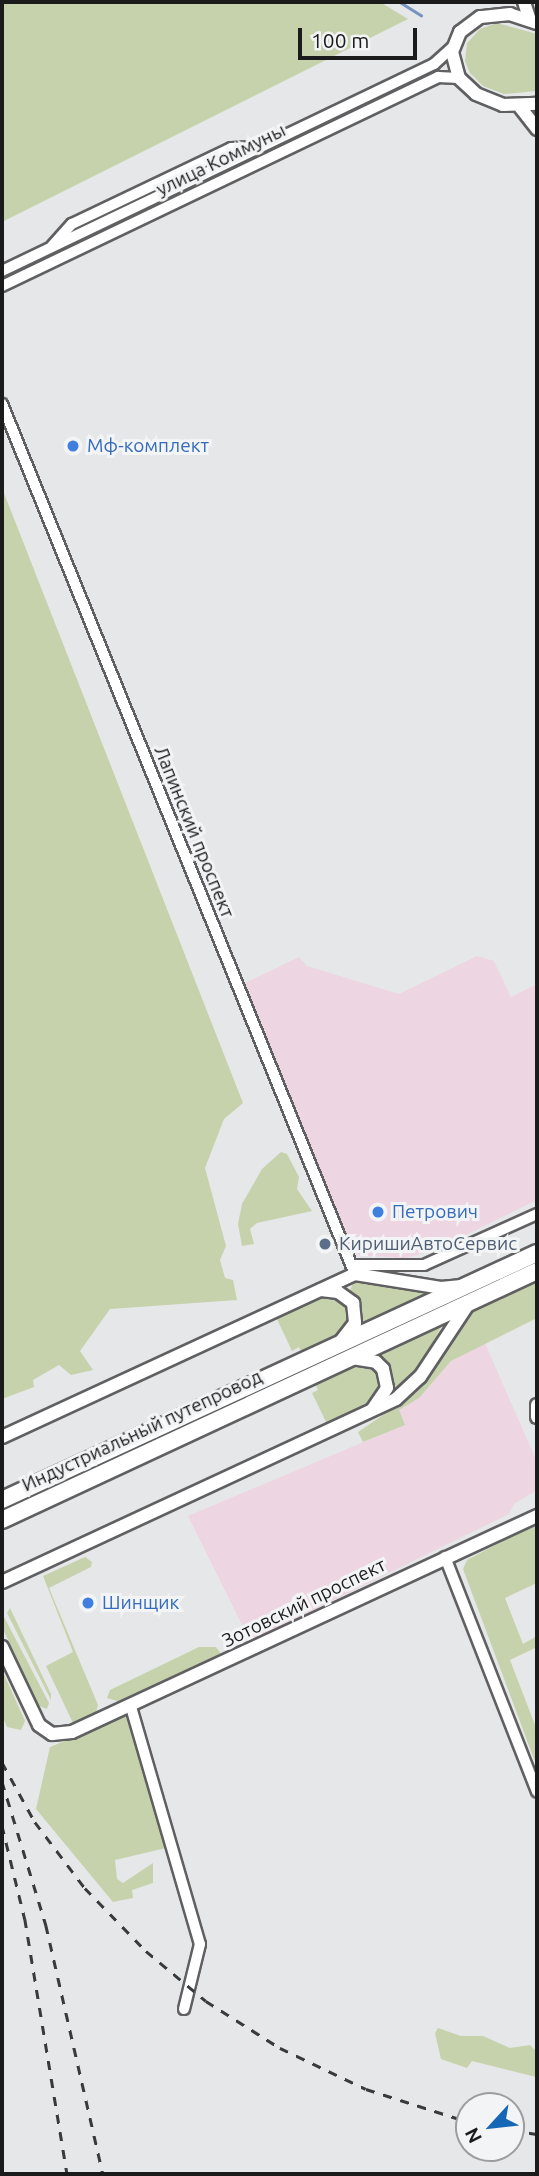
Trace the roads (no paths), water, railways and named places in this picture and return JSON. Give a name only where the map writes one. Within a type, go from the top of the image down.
[{"type":"main road","points":[[470,1293],[537,1253]]},
{"type":"main road","points":[[470,1293],[537,1271]]},
{"type":"main road","name":"Индустриальный путепровод","points":[[2,1500],[341,1342],[470,1293]]},
{"type":"main road","name":"Индустриальный путепровод","points":[[2,1520],[349,1357],[470,1293]]},
{"type":"street","points":[[507,2],[495,14],[466,25],[453,46],[459,78],[484,98],[520,107],[537,104]]},
{"type":"street","points":[[524,2],[534,21]]},
{"type":"street","points":[[495,14],[534,21]]},
{"type":"street","name":"улица Коммуны","points":[[2,271],[433,64],[453,46]]},
{"type":"street","name":"улица Коммуны","points":[[2,286],[438,77],[459,78]]},
{"type":"street","points":[[520,107],[537,129]]},
{"type":"street","name":"Лапинский проспект","points":[[2,404],[353,1269]]},
{"type":"street","points":[[2,1437],[317,1290],[353,1269],[411,1268],[444,1257],[537,1214]]},
{"type":"street","points":[[2,1582],[371,1412],[410,1389],[470,1293],[353,1269]]},
{"type":"street","points":[[317,1290],[338,1292],[353,1303],[355,1323],[341,1342]]},
{"type":"street","points":[[349,1357],[376,1362],[383,1369],[387,1388],[371,1412]]},
{"type":"street","points":[[537,1405],[537,1417]]},
{"type":"street","name":"Зотовский проспект","points":[[2,1647],[45,1731],[61,1735],[88,1727],[444,1557],[537,1516]]},
{"type":"street","points":[[444,1557],[537,1792]]},
{"type":"street","points":[[131,1707],[200,1944],[184,2010]]},
{"type":"waterway","points":[[400,2],[421,15]]},
{"type":"railway","points":[[2,1762],[35,1822],[85,1888],[146,1951],[206,2001],[280,2048],[366,2089],[455,2118]]},
{"type":"railway","points":[[2,1781],[46,1925],[103,2174]]},
{"type":"railway","points":[[2,1825],[25,1919],[67,2174]]},
{"type":"railway","points":[[525,2132],[537,2134]]},
{"type":"place","name":"Мф-комплект","points":[[73,446]]},
{"type":"place","name":"Петрович","points":[[378,1212]]},
{"type":"place","name":"КиришиАвтоСервис","points":[[325,1244]]},
{"type":"place","name":"Шинщик","points":[[88,1603]]}]
